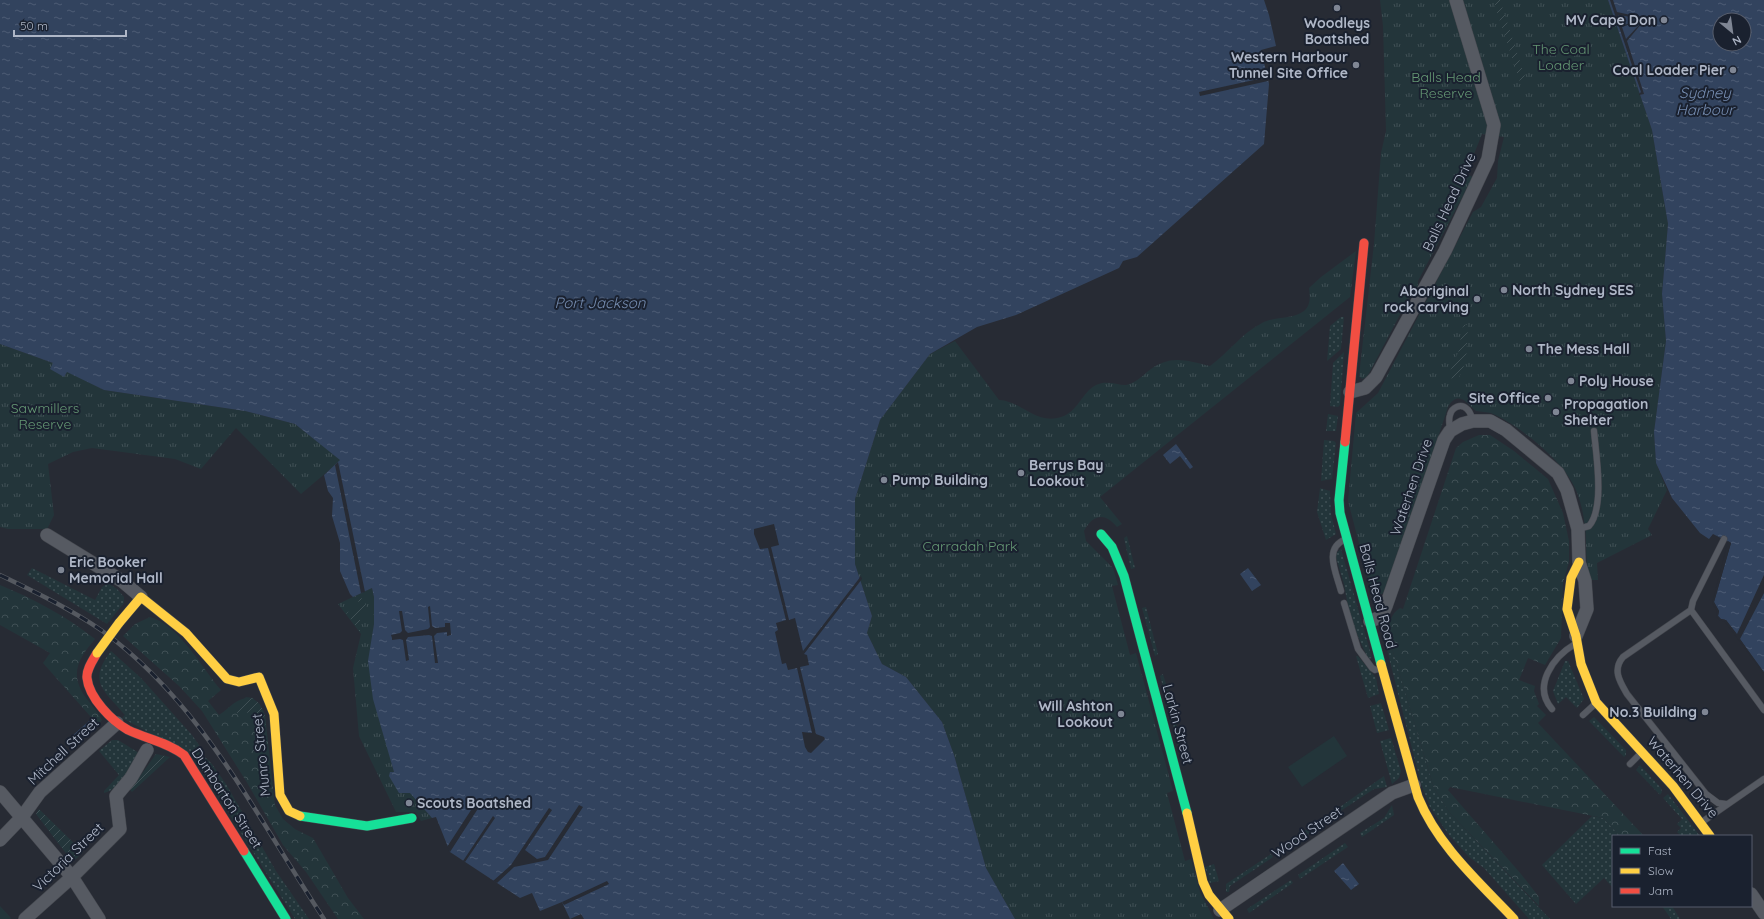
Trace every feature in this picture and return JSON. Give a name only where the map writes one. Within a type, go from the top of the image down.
[{"type":"street","name":"Balls Head Drive","points":[[1350,392],[1365,388],[1376,377],[1445,251],[1488,159],[1494,125],[1456,0]]},
{"type":"street","name":"Balls Head Road","points":[[1364,243],[1339,500],[1340,513],[1414,785],[1424,815],[1437,833],[1514,919]]},
{"type":"street","name":"Waterhen Drive","points":[[1370,621],[1381,618],[1386,606],[1444,440],[1450,431],[1462,424],[1473,421],[1490,421],[1506,430],[1558,473],[1568,490],[1578,529],[1579,562],[1585,581],[1587,609],[1577,640]]},
{"type":"street","name":"Larkin Street","points":[[1101,534],[1112,547],[1123,574],[1175,766],[1203,882],[1209,895],[1225,914]]},
{"type":"street","name":"Munro Street","points":[[47,535],[122,581],[186,632],[227,679],[241,683],[260,676],[272,708],[280,795],[289,811],[304,818],[367,826],[412,818]]},
{"type":"street","name":"Waterhen Drive","points":[[1579,562],[1571,578],[1567,609],[1577,640],[1587,683],[1596,702],[1673,786],[1702,822],[1709,835]]},
{"type":"street","points":[[117,723],[100,704],[89,685],[88,670],[97,653],[119,623],[141,597]]},
{"type":"street","name":"Mitchell Street","points":[[0,840],[22,817],[40,792],[117,723]]},
{"type":"street","name":"Dumbarton Street","points":[[117,723],[130,731],[175,747],[184,755],[286,919]]},
{"type":"street","name":"Victoria Street","points":[[25,919],[72,877],[120,829],[116,796],[131,778],[147,750]]},
{"type":"street","name":"Wood Street","points":[[1225,914],[1392,793],[1414,785]]},
{"type":"street","points":[[0,792],[72,877],[99,919]]},
{"type":"street","points":[[1752,895],[1764,912]]},
{"type":"lane","points":[[1450,431],[1449,416],[1451,410],[1455,407],[1464,407],[1467,409],[1473,421]]},
{"type":"lane","points":[[1578,529],[1589,526],[1595,514],[1599,472],[1594,431]]},
{"type":"lane","points":[[1341,591],[1332,554],[1335,546],[1339,542],[1347,539]]},
{"type":"lane","points":[[1724,540],[1693,600],[1691,610],[1623,658],[1618,664],[1617,674],[1621,684],[1706,794],[1718,803],[1726,804]]},
{"type":"lane","points":[[1344,603],[1358,648],[1366,662],[1376,670],[1383,668]]},
{"type":"lane","points":[[1691,610],[1764,710]]},
{"type":"lane","points":[[1552,709],[1544,699],[1544,682],[1557,658],[1577,640]]},
{"type":"lane","points":[[1583,714],[1596,702]]},
{"type":"lane","points":[[1630,764],[1642,752]]},
{"type":"lane","points":[[1702,822],[1764,779]]},
{"type":"green space","points":[[1380,0],[1608,0],[1652,130],[1668,224],[1662,294],[1666,341],[1654,432],[1656,463],[1667,490],[1648,529],[1652,535],[1597,563],[1598,580],[1590,580],[1587,565],[1585,528],[1582,509],[1575,488],[1564,470],[1546,451],[1512,424],[1491,413],[1476,411],[1463,400],[1455,399],[1448,407],[1387,592],[1373,597],[1348,501],[1356,413],[1378,393],[1473,212],[1481,207],[1497,178],[1498,161],[1504,137],[1482,134],[1466,174],[1473,177],[1418,281],[1418,287],[1414,288],[1367,377],[1362,379],[1359,376],[1374,244],[1381,153],[1386,131],[1383,26]]},
{"type":"green space","points":[[1493,0],[1500,0],[1526,80],[1520,82]]},
{"type":"green space","name":"Carradah Park","points":[[1356,251],[1350,297],[1100,497],[1122,524],[1117,527],[1108,519],[1099,517],[1091,521],[1084,531],[1086,541],[1113,568],[1118,585],[1112,586],[1130,655],[1136,653],[1173,791],[1167,793],[1185,861],[1191,859],[1200,892],[1214,919],[1015,919],[986,868],[954,755],[942,722],[906,677],[882,664],[867,633],[872,616],[855,564],[855,499],[880,420],[930,354],[955,341],[999,400],[1015,404],[1044,418],[1052,419],[1061,417],[1072,411],[1087,392],[1096,385],[1108,383],[1126,385],[1137,380],[1155,366],[1170,361],[1177,360],[1193,362],[1210,366],[1255,327],[1272,319],[1294,316],[1304,311],[1309,303],[1309,288],[1321,277]]},
{"type":"green space","points":[[1341,317],[1344,317],[1341,349],[1327,361],[1330,326]]},
{"type":"green space","points":[[1464,325],[1468,325],[1466,361],[1457,382],[1448,376],[1460,348],[1461,331]]},
{"type":"green space","name":"Sawmillers Reserve","points":[[0,344],[53,363],[65,376],[67,371],[104,390],[245,411],[295,424],[341,460],[301,494],[236,428],[201,469],[175,459],[92,448],[73,452],[48,464],[54,515],[47,529],[8,529],[0,527]]},
{"type":"green space","points":[[1344,352],[1340,405],[1338,407],[1330,406],[1333,363]]},
{"type":"green space","points":[[1328,414],[1338,416],[1336,431],[1326,431]]},
{"type":"green space","points":[[1479,435],[1490,435],[1514,451],[1548,479],[1563,513],[1569,541],[1569,562],[1563,583],[1561,638],[1545,665],[1528,658],[1519,680],[1535,686],[1534,691],[1539,704],[1537,706],[1546,715],[1538,723],[1643,835],[1619,835],[1603,818],[1450,787],[1448,790],[1539,897],[1539,906],[1449,812],[1434,788],[1388,635],[1394,613],[1400,608],[1403,609],[1456,448],[1463,442]]},
{"type":"green space","points":[[1324,440],[1334,441],[1336,443],[1332,479],[1321,481]]},
{"type":"green space","points":[[1320,488],[1330,491],[1331,514],[1336,534],[1326,540],[1317,512]]},
{"type":"green space","points":[[1127,536],[1135,568],[1131,569],[1124,538]]},
{"type":"green space","points":[[1341,549],[1372,658],[1368,659],[1350,618],[1344,584],[1335,554]]},
{"type":"green space","points":[[32,568],[95,600],[102,587],[108,583],[117,589],[124,597],[124,603],[107,624],[27,575]]},
{"type":"green space","points":[[0,585],[49,609],[73,623],[95,639],[82,657],[77,670],[77,677],[82,692],[102,720],[98,725],[43,663],[50,653],[0,625]]},
{"type":"green space","points":[[372,588],[374,597],[374,624],[371,647],[387,744],[394,772],[432,818],[421,821],[415,812],[396,812],[359,736],[353,668],[361,634],[338,604]]},
{"type":"green space","points":[[363,598],[367,608],[360,615],[360,632],[346,613],[357,608],[359,599]]},
{"type":"green space","points":[[1146,607],[1158,654],[1155,656],[1142,608]]},
{"type":"green space","points":[[150,617],[171,629],[180,638],[221,690],[208,701],[219,715],[239,700],[253,698],[265,715],[275,805],[283,819],[295,829],[313,838],[348,898],[364,919],[338,919],[306,872],[283,845],[246,781],[202,711],[179,686],[123,636],[135,624]]},
{"type":"green space","points":[[1389,624],[1388,635],[1434,788],[1449,812],[1550,919],[1529,919],[1484,868],[1469,857],[1449,835],[1430,807],[1421,784],[1383,634]]},
{"type":"green space","points":[[111,651],[141,678],[192,735],[199,745],[201,753],[212,764],[226,784],[276,871],[309,919],[295,919],[193,756],[122,718],[125,715],[105,692],[99,678],[104,662]]},
{"type":"green space","points":[[1356,656],[1358,656],[1376,678],[1379,694],[1368,698]]},
{"type":"green space","points":[[1565,661],[1568,661],[1584,699],[1577,708],[1566,697],[1558,704],[1553,691]]},
{"type":"green space","points":[[1163,674],[1172,705],[1169,707],[1160,676]]},
{"type":"green space","points":[[246,697],[259,703],[265,715],[266,725],[254,714],[244,712],[229,714]]},
{"type":"green space","points":[[1381,703],[1389,730],[1377,733],[1370,706]]},
{"type":"green space","points":[[1594,717],[1626,750],[1626,755],[1624,757],[1589,721]]},
{"type":"green space","points":[[1175,718],[1181,745],[1178,746],[1172,720]]},
{"type":"green space","points":[[1334,736],[1347,756],[1302,787],[1288,767]]},
{"type":"green space","points":[[1391,738],[1401,771],[1399,778],[1392,784],[1380,741]]},
{"type":"green space","points":[[112,740],[118,740],[139,753],[129,770],[116,787],[104,793],[104,791],[119,775],[99,751]]},
{"type":"green space","points":[[156,754],[170,757],[132,792],[130,790]]},
{"type":"green space","points":[[1640,765],[1661,788],[1662,792],[1660,795],[1636,770]]},
{"type":"green space","points":[[1384,776],[1387,787],[1374,789],[1339,812],[1337,809]]},
{"type":"green space","points":[[1668,794],[1699,835],[1680,835],[1677,832],[1681,828],[1677,824],[1682,819],[1663,798]]},
{"type":"green space","points":[[1392,805],[1394,815],[1362,837],[1360,833],[1384,818]]},
{"type":"green space","points":[[39,809],[83,852],[76,859],[71,860],[36,814]]},
{"type":"green space","points":[[1327,816],[1329,820],[1282,852],[1279,848]]},
{"type":"green space","points":[[1592,816],[1603,818],[1619,835],[1612,835],[1612,887],[1604,878],[1576,904],[1542,865]]},
{"type":"green space","points":[[1345,843],[1348,847],[1300,879],[1298,875]]},
{"type":"green space","points":[[1271,854],[1273,857],[1230,886],[1229,892],[1226,892],[1226,884]]},
{"type":"green space","points":[[1214,864],[1219,881],[1210,883],[1205,867]]},
{"type":"green space","points":[[1291,880],[1293,883],[1249,913],[1247,909]]},
{"type":"green space","points":[[0,906],[11,918],[10,919],[0,919]]},
{"type":"green space","points":[[1663,907],[1673,907],[1680,919],[1671,919]]},
{"type":"water","name":"Port Jackson","points":[[0,0],[1264,0],[1276,46],[1261,50],[1269,84],[1264,144],[1137,257],[1123,261],[1119,268],[1016,315],[977,327],[930,354],[880,420],[855,499],[855,564],[872,616],[867,633],[882,664],[906,677],[942,722],[954,755],[986,868],[1015,919],[584,919],[581,914],[570,919],[562,902],[540,911],[532,893],[520,898],[450,852],[436,817],[432,818],[410,793],[399,793],[389,776],[390,772],[394,772],[373,699],[368,661],[374,624],[374,597],[372,588],[353,597],[350,594],[340,571],[340,543],[332,516],[333,498],[328,491],[324,475],[340,460],[295,424],[245,411],[104,390],[67,372],[64,377],[50,369],[53,363],[0,344]]},
{"type":"water","name":"Sydney Harbour","points":[[1608,0],[1764,0],[1764,672],[1726,620],[1721,619],[1718,616],[1719,611],[1714,602],[1731,543],[1713,534],[1709,539],[1700,533],[1672,498],[1656,463],[1654,432],[1666,341],[1662,294],[1668,224],[1652,130]]},
{"type":"water","points":[[1176,444],[1193,467],[1190,469],[1180,456],[1170,464],[1163,455]]},
{"type":"water","points":[[1248,568],[1261,585],[1252,591],[1240,574]]},
{"type":"water","points":[[89,721],[93,725],[76,741],[72,736]]},
{"type":"water","points":[[1343,863],[1359,884],[1351,890],[1334,871]]},
{"type":"pier","points":[[1610,0],[1613,0],[1617,12],[1640,17],[1644,16],[1646,21],[1642,23],[1627,41],[1644,94],[1639,95],[1641,92]],"holes":[[[1618,15],[1638,18],[1638,20],[1622,26]],[[1639,21],[1640,24],[1626,39],[1622,27]]]},
{"type":"pier","points":[[1268,77],[1268,81],[1200,96],[1199,92]]},
{"type":"pier","points":[[338,462],[365,592],[361,593],[335,465]]},
{"type":"pier","points":[[774,524],[779,545],[771,547],[789,620],[795,618],[803,651],[861,576],[862,579],[804,654],[807,655],[809,665],[800,667],[816,734],[824,737],[825,739],[811,753],[808,752],[805,747],[802,732],[812,733],[797,668],[788,670],[786,663],[782,664],[775,632],[778,630],[776,623],[786,620],[768,548],[760,549],[754,534],[754,529]]},
{"type":"pier","points":[[1728,541],[1731,543],[1714,602],[1719,611],[1718,616],[1721,619],[1726,620],[1737,634],[1764,575],[1764,593],[1740,639],[1764,674],[1725,622],[1719,620],[1716,616],[1717,611],[1712,603]]},
{"type":"pier","points":[[430,606],[432,626],[435,628],[445,627],[445,623],[450,623],[451,635],[447,636],[447,632],[437,633],[434,636],[438,663],[435,663],[432,636],[408,637],[406,640],[409,660],[406,661],[403,640],[392,640],[391,635],[402,631],[399,611],[402,611],[405,630],[408,633],[428,629],[430,627],[428,607]]},
{"type":"pier","points":[[475,804],[479,807],[450,852],[447,847]]},
{"type":"pier","points":[[579,805],[583,807],[548,860],[514,867],[497,883],[493,881],[511,865],[549,808],[552,810],[525,850],[537,859],[545,857]]},
{"type":"pier","points":[[493,816],[495,818],[465,862],[463,861]]},
{"type":"pier","points":[[607,881],[609,884],[564,905],[562,902]]},
{"type":"railway","points":[[0,575],[64,607],[101,630],[137,659],[169,691],[198,726],[251,802],[324,919]]},
{"type":"traffic: fast","points":[[1345,442],[1339,500],[1340,513],[1381,664]]},
{"type":"traffic: fast","points":[[1101,534],[1112,547],[1124,576],[1187,813]]},
{"type":"traffic: fast","points":[[300,816],[367,826],[412,818]]},
{"type":"traffic: fast","points":[[244,851],[286,919]]},
{"type":"traffic: slow","points":[[1579,562],[1571,578],[1567,609],[1576,636],[1581,664],[1596,702],[1673,786],[1709,835]]},
{"type":"traffic: slow","points":[[119,623],[141,597],[186,633],[227,679],[239,682],[259,677],[274,714],[280,795],[289,811],[300,816]]},
{"type":"traffic: slow","points":[[97,653],[119,623]]},
{"type":"traffic: slow","points":[[1381,664],[1418,797],[1426,815],[1436,831],[1460,862],[1514,919]]},
{"type":"traffic: slow","points":[[1187,813],[1203,882],[1209,895],[1229,919]]},
{"type":"traffic: jam","points":[[1345,442],[1364,243]]},
{"type":"traffic: jam","points":[[97,653],[90,665],[87,678],[92,693],[102,708],[115,721],[128,730],[164,744],[184,755],[244,851]]},
{"type":"place","name":"Woodleys Boatshed","points":[[1337,8]]},
{"type":"place","name":"MV Cape Don","points":[[1664,20]]},
{"type":"place","name":"Western Harbour Tunnel Site Office","points":[[1356,65]]},
{"type":"place","name":"Coal Loader Pier","points":[[1733,70]]},
{"type":"place","name":"North Sydney SES","points":[[1504,290]]},
{"type":"place","name":"Aboriginal rock carving","points":[[1477,299]]},
{"type":"place","name":"The Mess Hall","points":[[1529,349]]},
{"type":"place","name":"Poly House","points":[[1571,381]]},
{"type":"place","name":"Site Office","points":[[1548,398]]},
{"type":"place","name":"Propagation Shelter","points":[[1556,412]]},
{"type":"place","name":"Berrys Bay Lookout","points":[[1021,473]]},
{"type":"place","name":"Pump Building","points":[[884,480]]},
{"type":"place","name":"Eric Booker Memorial Hall","points":[[61,570]]},
{"type":"place","name":"No.3 Building","points":[[1705,712]]},
{"type":"place","name":"Will Ashton Lookout","points":[[1121,714]]},
{"type":"place","name":"Scouts Boatshed","points":[[409,803]]},
{"type":"park label","name":"The Coal Loader","points":[[1561,58]]},
{"type":"park label","name":"Balls Head Reserve","points":[[1446,86]]}]
